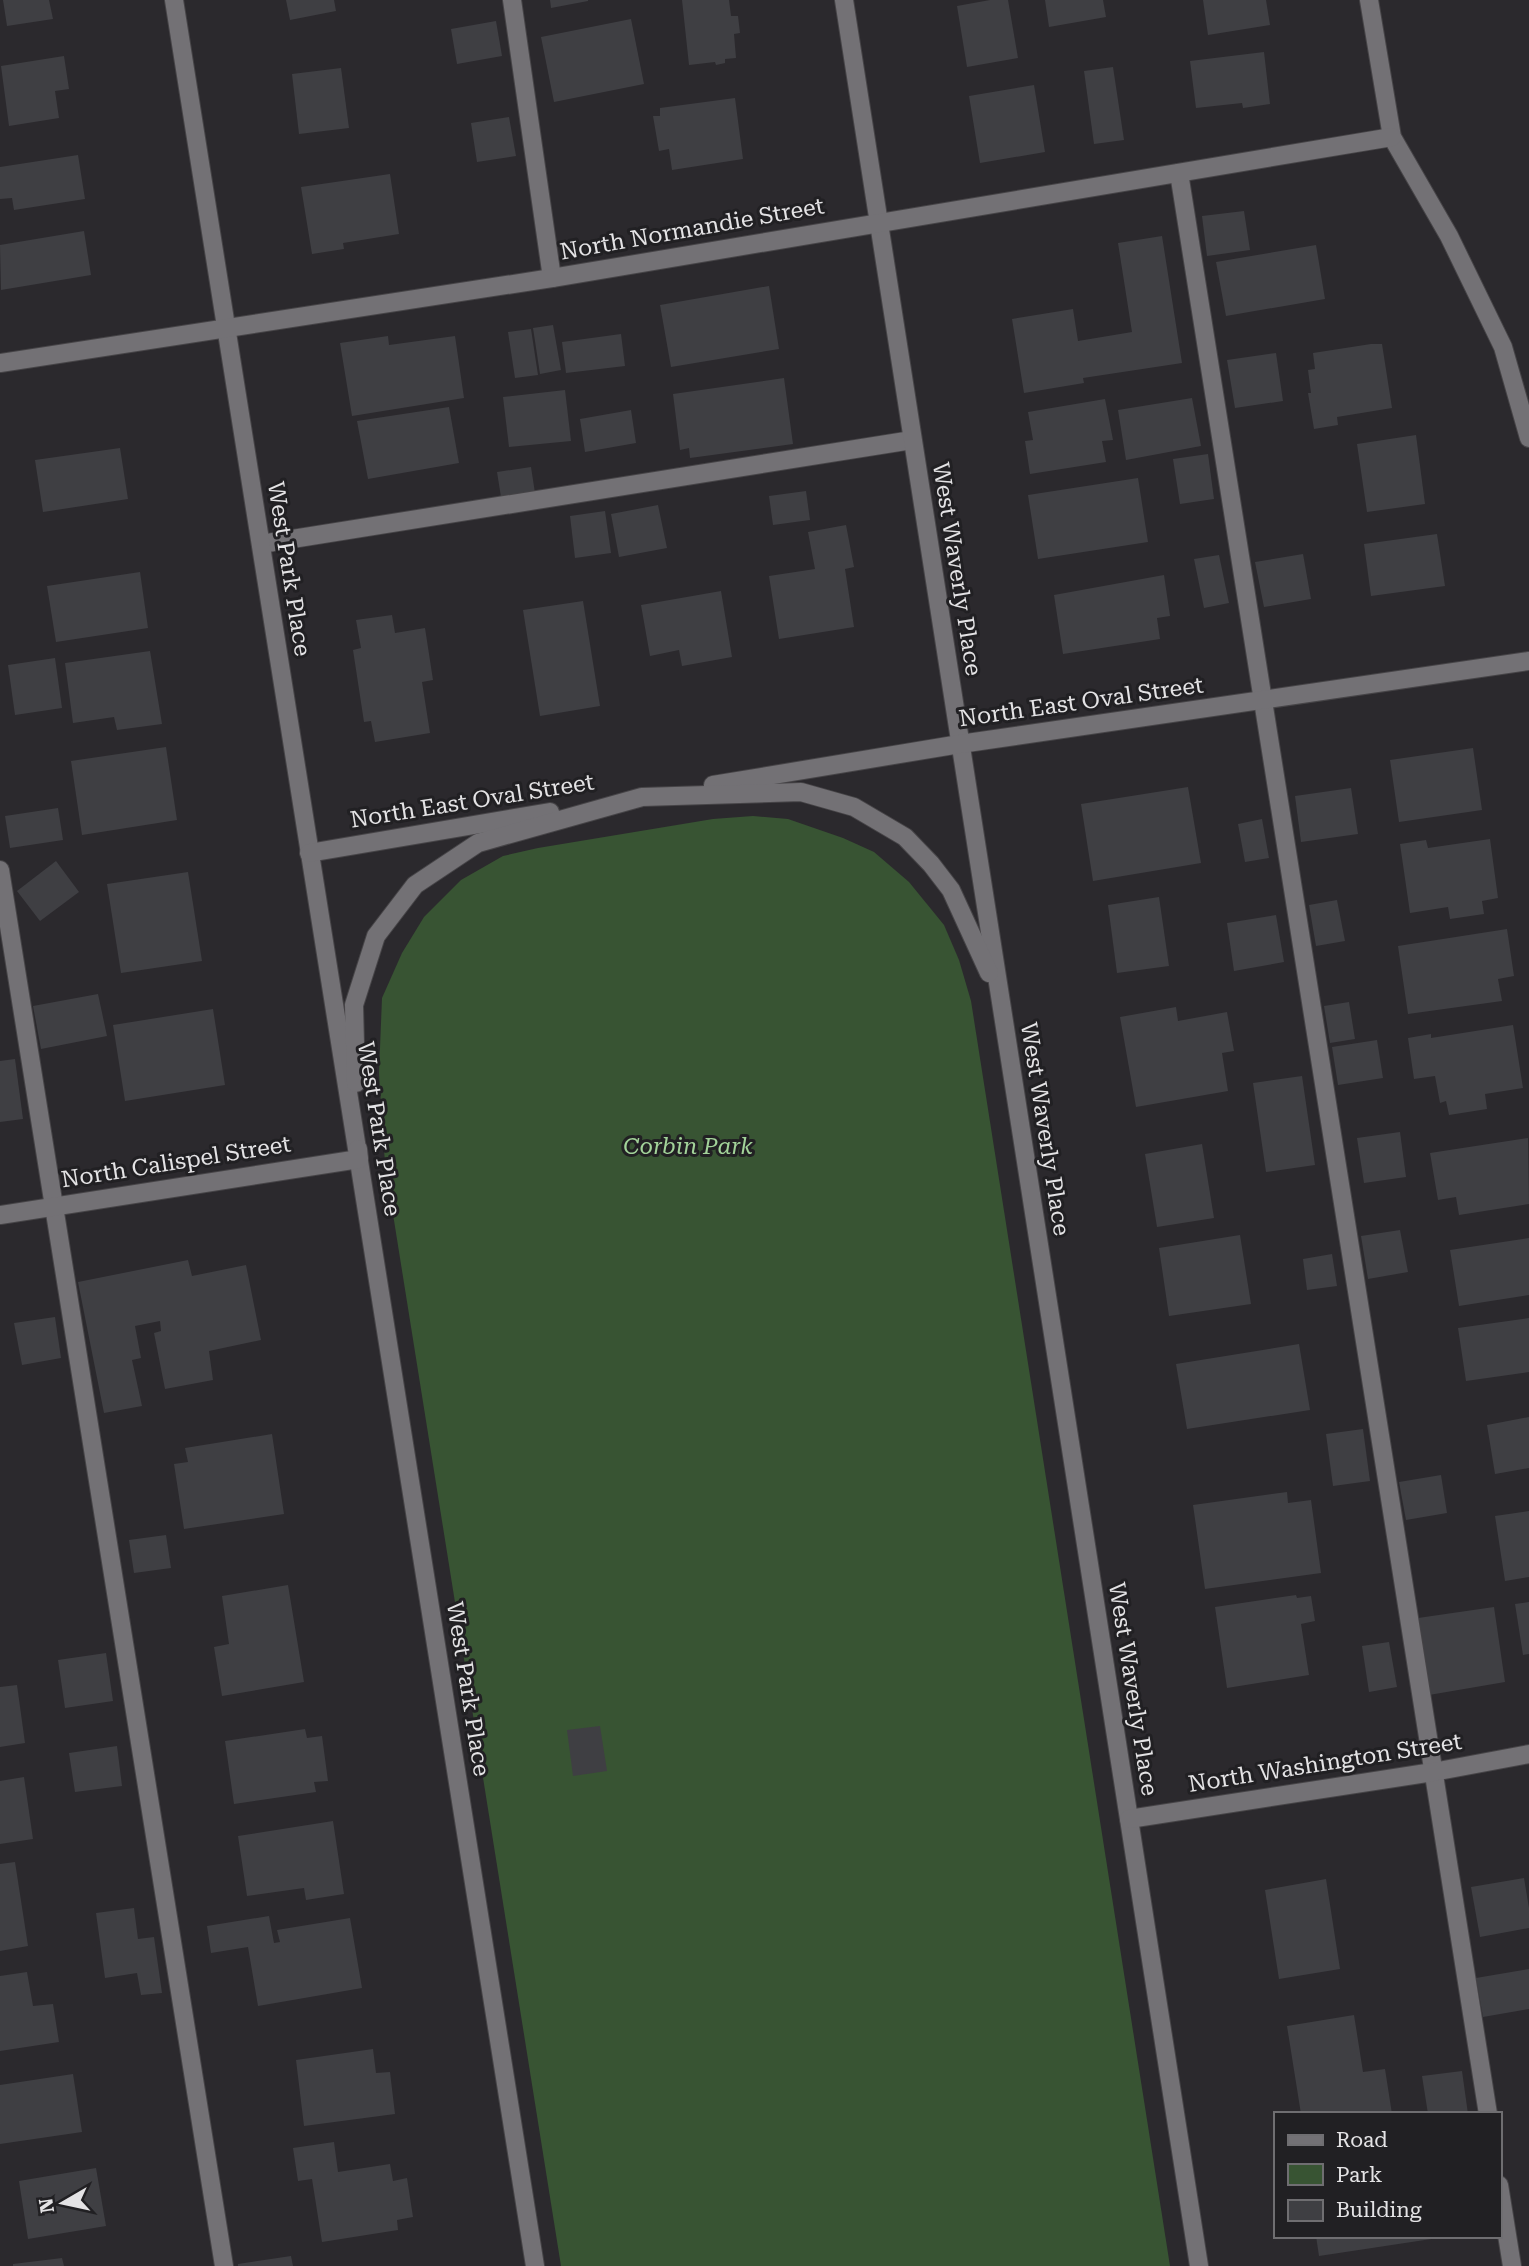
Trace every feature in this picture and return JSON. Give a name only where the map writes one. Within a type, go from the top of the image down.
[{"type":"street","name":"West Park Place","points":[[174,0],[535,2266]]},
{"type":"street","points":[[512,0],[552,278]]},
{"type":"street","name":"West Waverly Place","points":[[844,0],[1199,2266]]},
{"type":"street","points":[[1370,0],[1392,137],[1449,236],[1503,347],[1529,438]]},
{"type":"street","name":"North Normandie Street","points":[[0,363],[552,278],[1392,137]]},
{"type":"street","points":[[1180,173],[1488,2112]]},
{"type":"street","points":[[261,544],[912,440]]},
{"type":"street","name":"North East Oval Street","points":[[309,853],[960,744],[1529,661]]},
{"type":"street","name":"North East Oval Street","points":[[359,1158],[354,1005],[376,936],[415,885],[478,843],[642,797],[801,792],[854,807],[905,837],[931,863],[951,890],[999,995]]},
{"type":"street","points":[[0,870],[224,2266]]},
{"type":"street","name":"North Calispel Street","points":[[0,1215],[359,1158]]},
{"type":"street","name":"North Washington Street","points":[[1129,1819],[1433,1772],[1529,1754]]},
{"type":"street","points":[[1501,2197],[1512,2266]]},
{"type":"green space","name":"Corbin Park","points":[[753,816],[788,819],[874,852],[909,882],[944,925],[959,960],[971,1001],[1170,2266],[561,2266],[385,1164],[379,1073],[382,998],[402,953],[424,917],[461,880],[503,856],[713,819]]},
{"type":"building","points":[[3,0],[49,0],[53,19],[7,26]]},
{"type":"building","points":[[286,0],[334,0],[336,11],[290,20]]},
{"type":"building","points":[[550,0],[588,0],[588,1],[551,8]]},
{"type":"building","points":[[682,0],[729,0],[731,16],[738,16],[740,33],[734,34],[736,58],[725,59],[725,63],[716,65],[715,62],[689,65]]},
{"type":"building","points":[[990,0],[1008,0],[1018,58],[967,67],[957,6]]},
{"type":"building","points":[[1045,0],[1103,0],[1106,17],[1049,27]]},
{"type":"building","points":[[1203,0],[1266,0],[1270,25],[1208,35]]},
{"type":"building","points":[[631,19],[644,84],[554,102],[541,37]]},
{"type":"building","points":[[496,21],[502,56],[457,64],[451,29]]},
{"type":"building","points":[[1264,52],[1270,104],[1243,108],[1242,103],[1196,108],[1190,61]]},
{"type":"building","points":[[64,56],[69,89],[55,91],[59,118],[9,126],[1,66]]},
{"type":"building","points":[[1113,67],[1124,140],[1094,144],[1084,71]]},
{"type":"building","points":[[341,68],[349,128],[299,134],[292,74]]},
{"type":"building","points":[[1034,85],[1045,152],[980,163],[969,96]]},
{"type":"building","points":[[735,98],[743,159],[672,170],[669,149],[659,151],[653,116],[660,116],[660,108]]},
{"type":"building","points":[[509,117],[516,156],[477,162],[471,123]]},
{"type":"building","points":[[78,155],[85,199],[14,210],[12,198],[0,199],[0,167]]},
{"type":"building","points":[[390,174],[399,234],[343,243],[344,249],[312,254],[301,187]]},
{"type":"building","points":[[1244,211],[1250,250],[1207,256],[1202,216]]},
{"type":"building","points":[[84,231],[91,275],[1,290],[0,245]]},
{"type":"building","points":[[1162,236],[1182,363],[1083,378],[1084,383],[1024,393],[1012,319],[1073,309],[1078,341],[1132,332],[1118,243]]},
{"type":"building","points":[[1316,245],[1325,299],[1226,316],[1216,262]]},
{"type":"building","points":[[769,286],[779,349],[671,367],[660,305]]},
{"type":"building","points":[[553,325],[561,370],[540,374],[533,328]]},
{"type":"building","points":[[531,329],[538,375],[515,378],[508,332]]},
{"type":"building","points":[[621,334],[625,366],[566,373],[562,342]]},
{"type":"building","points":[[388,336],[389,345],[455,336],[464,398],[352,416],[340,343]]},
{"type":"building","points":[[1382,344],[1392,408],[1337,417],[1338,425],[1314,429],[1308,393],[1311,393],[1308,370],[1315,369],[1313,353]]},
{"type":"building","points":[[1276,353],[1283,401],[1235,408],[1227,360]]},
{"type":"building","points":[[784,378],[793,444],[690,458],[689,448],[680,450],[673,394]]},
{"type":"building","points":[[565,390],[571,441],[509,447],[503,397]]},
{"type":"building","points":[[1192,398],[1201,446],[1126,460],[1118,410]]},
{"type":"building","points":[[1105,399],[1113,440],[1102,441],[1106,462],[1030,474],[1025,441],[1033,440],[1028,412]]},
{"type":"building","points":[[449,407],[459,463],[368,479],[357,421]]},
{"type":"building","points":[[631,410],[636,443],[585,452],[580,419]]},
{"type":"building","points":[[1416,435],[1425,504],[1367,512],[1357,444]]},
{"type":"building","points":[[120,448],[128,499],[43,512],[35,460]]},
{"type":"building","points":[[1208,454],[1214,499],[1180,504],[1173,459]]},
{"type":"building","points":[[531,467],[535,493],[501,497],[497,472]]},
{"type":"building","points":[[1138,478],[1148,542],[1038,559],[1028,495]]},
{"type":"building","points":[[806,491],[810,520],[773,525],[769,496]]},
{"type":"building","points":[[658,505],[667,548],[619,557],[611,514]]},
{"type":"building","points":[[605,511],[611,553],[575,558],[570,516]]},
{"type":"building","points":[[846,525],[854,567],[845,569],[854,627],[779,639],[769,576],[815,569],[808,532]]},
{"type":"building","points":[[1437,534],[1445,586],[1371,596],[1364,544]]},
{"type":"building","points":[[1303,554],[1311,599],[1264,607],[1255,562]]},
{"type":"building","points":[[1219,555],[1229,603],[1204,608],[1194,559]]},
{"type":"building","points":[[140,572],[148,628],[56,642],[47,586]]},
{"type":"building","points":[[1164,575],[1170,616],[1157,618],[1160,639],[1063,654],[1054,595]]},
{"type":"building","points":[[721,591],[732,657],[682,666],[679,650],[650,656],[641,605]]},
{"type":"building","points":[[583,601],[600,706],[540,716],[523,610]]},
{"type":"building","points":[[392,615],[395,633],[425,628],[433,680],[422,682],[430,733],[375,742],[371,721],[364,722],[353,650],[361,648],[356,620]]},
{"type":"building","points":[[150,651],[162,724],[117,730],[114,717],[73,723],[65,663]]},
{"type":"building","points":[[55,658],[62,708],[15,715],[8,665]]},
{"type":"building","points":[[166,747],[177,820],[82,835],[71,761]]},
{"type":"building","points":[[1473,748],[1482,810],[1399,822],[1390,760]]},
{"type":"building","points":[[1188,787],[1201,863],[1093,881],[1081,804]]},
{"type":"building","points":[[1351,788],[1358,834],[1301,842],[1295,796]]},
{"type":"building","points":[[58,808],[63,840],[10,848],[5,816]]},
{"type":"building","points":[[1262,819],[1269,858],[1245,862],[1238,824]]},
{"type":"building","points":[[1490,839],[1498,898],[1482,901],[1484,914],[1450,919],[1448,907],[1410,913],[1400,844],[1426,840],[1428,848]]},
{"type":"building","points":[[56,861],[79,892],[40,921],[17,891]]},
{"type":"building","points":[[188,872],[202,961],[121,973],[107,884]]},
{"type":"building","points":[[1159,897],[1169,966],[1117,973],[1108,905]]},
{"type":"building","points":[[1337,900],[1345,941],[1316,946],[1309,905]]},
{"type":"building","points":[[1276,915],[1284,962],[1234,971],[1227,923]]},
{"type":"building","points":[[1507,929],[1514,976],[1498,979],[1502,1001],[1408,1014],[1398,946]]},
{"type":"building","points":[[98,994],[107,1036],[41,1049],[33,1006]]},
{"type":"building","points":[[1349,1002],[1355,1039],[1330,1043],[1324,1006]]},
{"type":"building","points":[[1176,1007],[1178,1021],[1227,1012],[1234,1051],[1222,1053],[1228,1091],[1136,1107],[1120,1017]]},
{"type":"building","points":[[213,1009],[225,1085],[125,1101],[113,1025]]},
{"type":"building","points":[[1513,1025],[1523,1088],[1485,1094],[1487,1109],[1449,1115],[1446,1101],[1440,1103],[1435,1076],[1414,1079],[1408,1038],[1431,1034],[1431,1038]]},
{"type":"building","points":[[1377,1040],[1383,1078],[1338,1085],[1332,1047]]},
{"type":"building","points":[[15,1059],[23,1119],[0,1122],[0,1061]]},
{"type":"building","points":[[1302,1076],[1315,1165],[1266,1172],[1253,1083]]},
{"type":"building","points":[[1400,1132],[1406,1177],[1364,1183],[1357,1138]]},
{"type":"building","points":[[1528,1138],[1529,1204],[1459,1215],[1456,1197],[1438,1200],[1430,1153]]},
{"type":"building","points":[[1202,1144],[1214,1218],[1157,1227],[1145,1154]]},
{"type":"building","points":[[1400,1230],[1408,1272],[1368,1279],[1361,1236]]},
{"type":"building","points":[[1240,1235],[1251,1304],[1169,1316],[1159,1248]]},
{"type":"building","points":[[1529,1238],[1529,1295],[1459,1306],[1450,1250]]},
{"type":"building","points":[[1332,1254],[1337,1286],[1307,1290],[1303,1259]]},
{"type":"building","points":[[188,1260],[192,1276],[246,1265],[261,1340],[209,1351],[213,1380],[165,1389],[154,1333],[161,1331],[160,1321],[135,1326],[141,1358],[132,1360],[142,1406],[104,1413],[78,1282]]},
{"type":"building","points":[[55,1317],[61,1358],[22,1365],[14,1323]]},
{"type":"building","points":[[1529,1318],[1529,1372],[1466,1381],[1458,1328]]},
{"type":"building","points":[[1299,1344],[1310,1410],[1187,1429],[1176,1364]]},
{"type":"building","points":[[1529,1417],[1529,1468],[1495,1474],[1487,1425]]},
{"type":"building","points":[[1363,1429],[1370,1481],[1333,1486],[1326,1434]]},
{"type":"building","points":[[272,1434],[284,1514],[184,1529],[174,1464],[188,1462],[185,1448]]},
{"type":"building","points":[[1441,1475],[1447,1513],[1406,1520],[1399,1482]]},
{"type":"building","points":[[1287,1492],[1288,1503],[1311,1500],[1321,1573],[1205,1589],[1193,1505]]},
{"type":"building","points":[[1529,1511],[1529,1577],[1505,1581],[1495,1516]]},
{"type":"building","points":[[166,1535],[171,1568],[134,1573],[129,1540]]},
{"type":"building","points":[[288,1585],[304,1682],[222,1696],[214,1647],[229,1644],[222,1596]]},
{"type":"building","points":[[1296,1595],[1297,1598],[1311,1596],[1315,1621],[1301,1624],[1309,1675],[1227,1688],[1215,1607]]},
{"type":"building","points":[[1529,1602],[1529,1654],[1523,1655],[1515,1604]]},
{"type":"building","points":[[1494,1607],[1505,1682],[1429,1695],[1418,1618]]},
{"type":"building","points":[[1389,1642],[1397,1687],[1369,1692],[1362,1646]]},
{"type":"building","points":[[106,1653],[113,1701],[65,1708],[58,1660]]},
{"type":"building","points":[[17,1685],[25,1743],[0,1747],[0,1687]]},
{"type":"building","points":[[600,1726],[607,1771],[573,1776],[567,1730]]},
{"type":"building","points":[[305,1729],[307,1738],[322,1736],[328,1781],[314,1782],[316,1792],[234,1804],[225,1741]]},
{"type":"building","points":[[117,1746],[122,1786],[75,1792],[69,1753]]},
{"type":"building","points":[[24,1777],[33,1839],[0,1844],[0,1781]]},
{"type":"building","points":[[333,1821],[344,1894],[306,1900],[304,1888],[247,1896],[238,1836]]},
{"type":"building","points":[[15,1862],[28,1946],[0,1951],[0,1864]]},
{"type":"building","points":[[1524,1878],[1529,1928],[1480,1937],[1471,1887]]},
{"type":"building","points":[[1326,1879],[1340,1969],[1279,1979],[1265,1890]]},
{"type":"building","points":[[134,1908],[138,1939],[154,1937],[162,1993],[141,1995],[137,1973],[105,1978],[96,1913]]},
{"type":"building","points":[[269,1916],[274,1943],[280,1942],[277,1930],[350,1918],[362,1988],[258,2006],[248,1947],[211,1953],[207,1926]]},
{"type":"building","points":[[1529,1969],[1529,2009],[1483,2017],[1476,1978]]},
{"type":"building","points":[[27,1972],[33,2006],[53,2004],[59,2042],[0,2051],[0,1976]]},
{"type":"building","points":[[1354,2015],[1363,2072],[1385,2069],[1392,2112],[1301,2112],[1287,2026]]},
{"type":"building","points":[[373,2049],[376,2073],[390,2072],[395,2114],[304,2126],[296,2060]]},
{"type":"building","points":[[1462,2071],[1468,2112],[1428,2112],[1422,2076]]},
{"type":"building","points":[[73,2074],[82,2132],[0,2144],[0,2085]]},
{"type":"building","points":[[334,2142],[338,2172],[390,2164],[393,2181],[407,2178],[413,2217],[397,2220],[398,2230],[322,2242],[312,2179],[298,2181],[293,2148]]},
{"type":"building","points":[[96,2168],[106,2226],[28,2239],[19,2181]]},
{"type":"building","points":[[1316,2238],[1438,2238],[1319,2256]]},
{"type":"building","points":[[291,2256],[293,2266],[238,2266],[238,2264]]},
{"type":"building","points":[[62,2258],[64,2266],[13,2266],[13,2264]]}]
